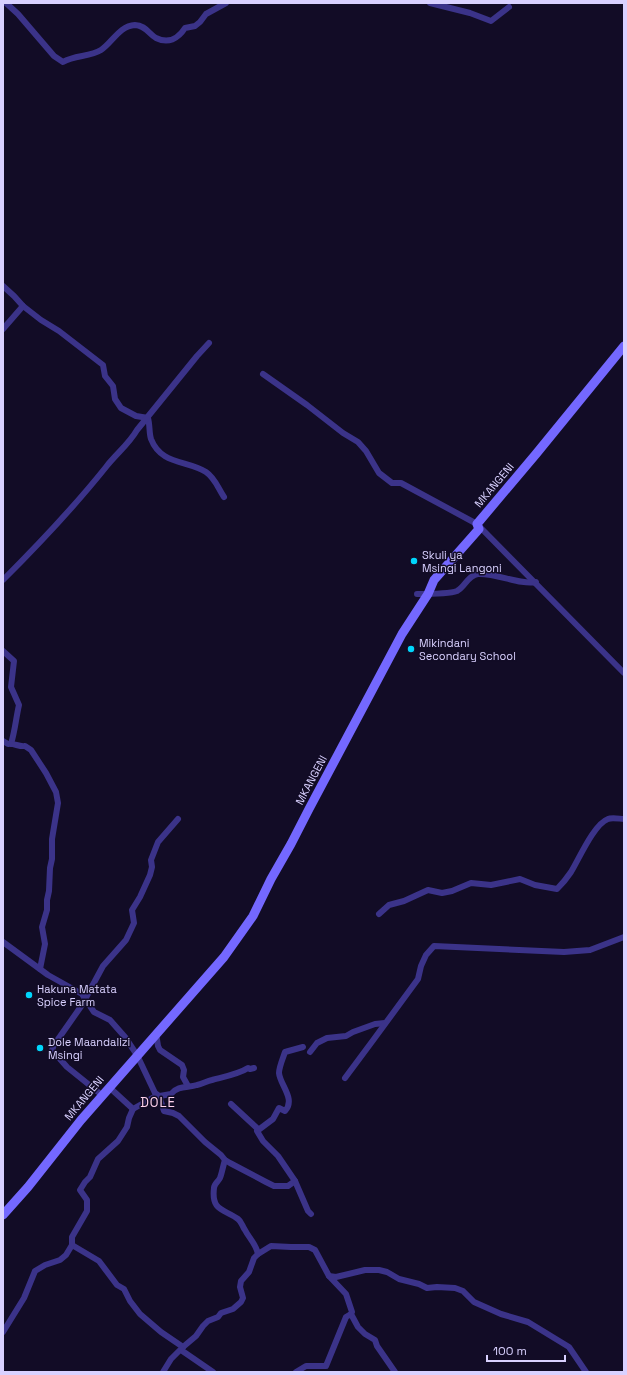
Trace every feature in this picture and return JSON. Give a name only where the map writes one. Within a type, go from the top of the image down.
[{"type":"street","points":[[6,3],[18,14],[54,56],[63,62],[68,59],[100,51],[120,31],[136,25],[145,28],[155,37],[162,40],[172,40],[178,38],[185,28],[195,26],[206,14],[226,3]]},
{"type":"street","points":[[430,3],[470,13],[491,21],[509,7]]},
{"type":"street","points":[[3,286],[23,306],[59,331],[103,365],[105,376],[113,386],[115,399],[121,408],[136,416],[148,418]]},
{"type":"street","points":[[3,329],[23,306]]},
{"type":"street","points":[[3,580],[72,507],[109,463],[131,440],[188,367],[209,343]]},
{"type":"street","name":"MKANGENI","points":[[3,1215],[28,1187],[80,1120],[224,957],[253,916],[271,879],[292,844],[312,803],[402,634],[428,594],[434,580],[479,529],[477,524],[624,346]]},
{"type":"street","points":[[263,374],[307,405],[343,434],[358,442],[366,451],[379,472],[392,483],[402,483],[477,524],[536,582],[624,673]]},
{"type":"street","points":[[148,418],[150,438],[155,447],[170,460],[206,472],[218,485],[224,497]]},
{"type":"street","points":[[417,594],[457,591],[476,574],[497,576],[529,583],[536,582]]},
{"type":"street","points":[[3,651],[14,661],[11,687],[19,705],[15,720],[15,730],[10,744]]},
{"type":"street","points":[[3,741],[20,747],[25,746],[31,750],[52,784],[56,792],[58,803],[52,839],[49,891],[46,900],[47,910],[42,927],[45,944],[40,969]]},
{"type":"street","points":[[102,1096],[67,1067],[52,1050],[86,999],[102,966],[126,940],[134,923],[132,910],[150,875],[152,867],[151,860],[158,842],[178,819]]},
{"type":"street","points":[[379,914],[389,905],[404,901],[428,890],[442,892],[452,891],[471,883],[491,885],[520,879],[535,885],[557,889],[570,874],[597,828],[608,819],[624,819]]},
{"type":"street","points":[[345,1078],[418,979],[421,966],[426,955],[434,946],[564,952],[590,950],[624,937]]},
{"type":"street","points":[[3,942],[48,975],[82,994],[94,1012],[110,1020],[125,1037],[137,1055],[155,1093],[159,1096],[164,1110],[176,1114],[225,1160],[274,1186],[288,1186],[296,1181]]},
{"type":"street","points":[[310,1052],[318,1043],[328,1038],[346,1036],[375,1024],[385,1023]]},
{"type":"street","points":[[156,1033],[160,1050],[182,1065],[184,1070],[183,1077],[188,1086]]},
{"type":"street","points":[[258,1129],[273,1119],[279,1108],[285,1111],[287,1109],[289,1103],[287,1090],[279,1072],[285,1052],[303,1047]]},
{"type":"street","points":[[3,1332],[24,1298],[35,1270],[60,1260],[66,1255],[72,1245],[72,1236],[87,1211],[87,1200],[80,1190],[90,1177],[98,1160],[118,1141],[127,1127],[133,1109],[147,1100],[171,1094],[178,1088],[197,1086],[214,1079],[230,1076],[248,1068],[254,1068]]},
{"type":"street","points":[[109,1087],[133,1109]]},
{"type":"street","points":[[231,1104],[258,1129],[257,1131],[263,1141],[278,1156],[296,1181],[308,1211],[311,1214]]},
{"type":"street","points":[[225,1160],[220,1177],[214,1186],[214,1197],[217,1206],[222,1211],[238,1219],[242,1223],[257,1248],[258,1254]]},
{"type":"street","points":[[72,1245],[99,1261],[117,1285],[124,1289],[130,1301],[140,1314],[213,1372]]},
{"type":"street","points":[[163,1372],[176,1353],[196,1336],[208,1321],[233,1309],[241,1302],[243,1298],[240,1287],[241,1281],[249,1272],[254,1258],[271,1246],[291,1248],[309,1247],[315,1250],[329,1276],[346,1294],[352,1312],[351,1314],[358,1326],[365,1334],[375,1340],[395,1372]]},
{"type":"street","points":[[329,1276],[336,1277],[365,1270],[378,1270],[386,1272],[398,1279],[419,1284],[427,1288],[455,1288],[463,1291],[474,1302],[501,1314],[528,1322],[569,1347],[586,1372]]},
{"type":"street","points":[[296,1372],[297,1370],[306,1366],[326,1366],[346,1317],[351,1314]]},
{"type":"place","name":"Skuli ya Msingi Langoni","points":[[414,561]]},
{"type":"place","name":"Mikindani Secondary School","points":[[411,649]]},
{"type":"place","name":"Hakuna Matata Spice Farm","points":[[29,995]]},
{"type":"place","name":"Dole Maandalizi Msingi","points":[[40,1048]]},
{"type":"district","name":"DOLE","points":[[158,1102]]}]
